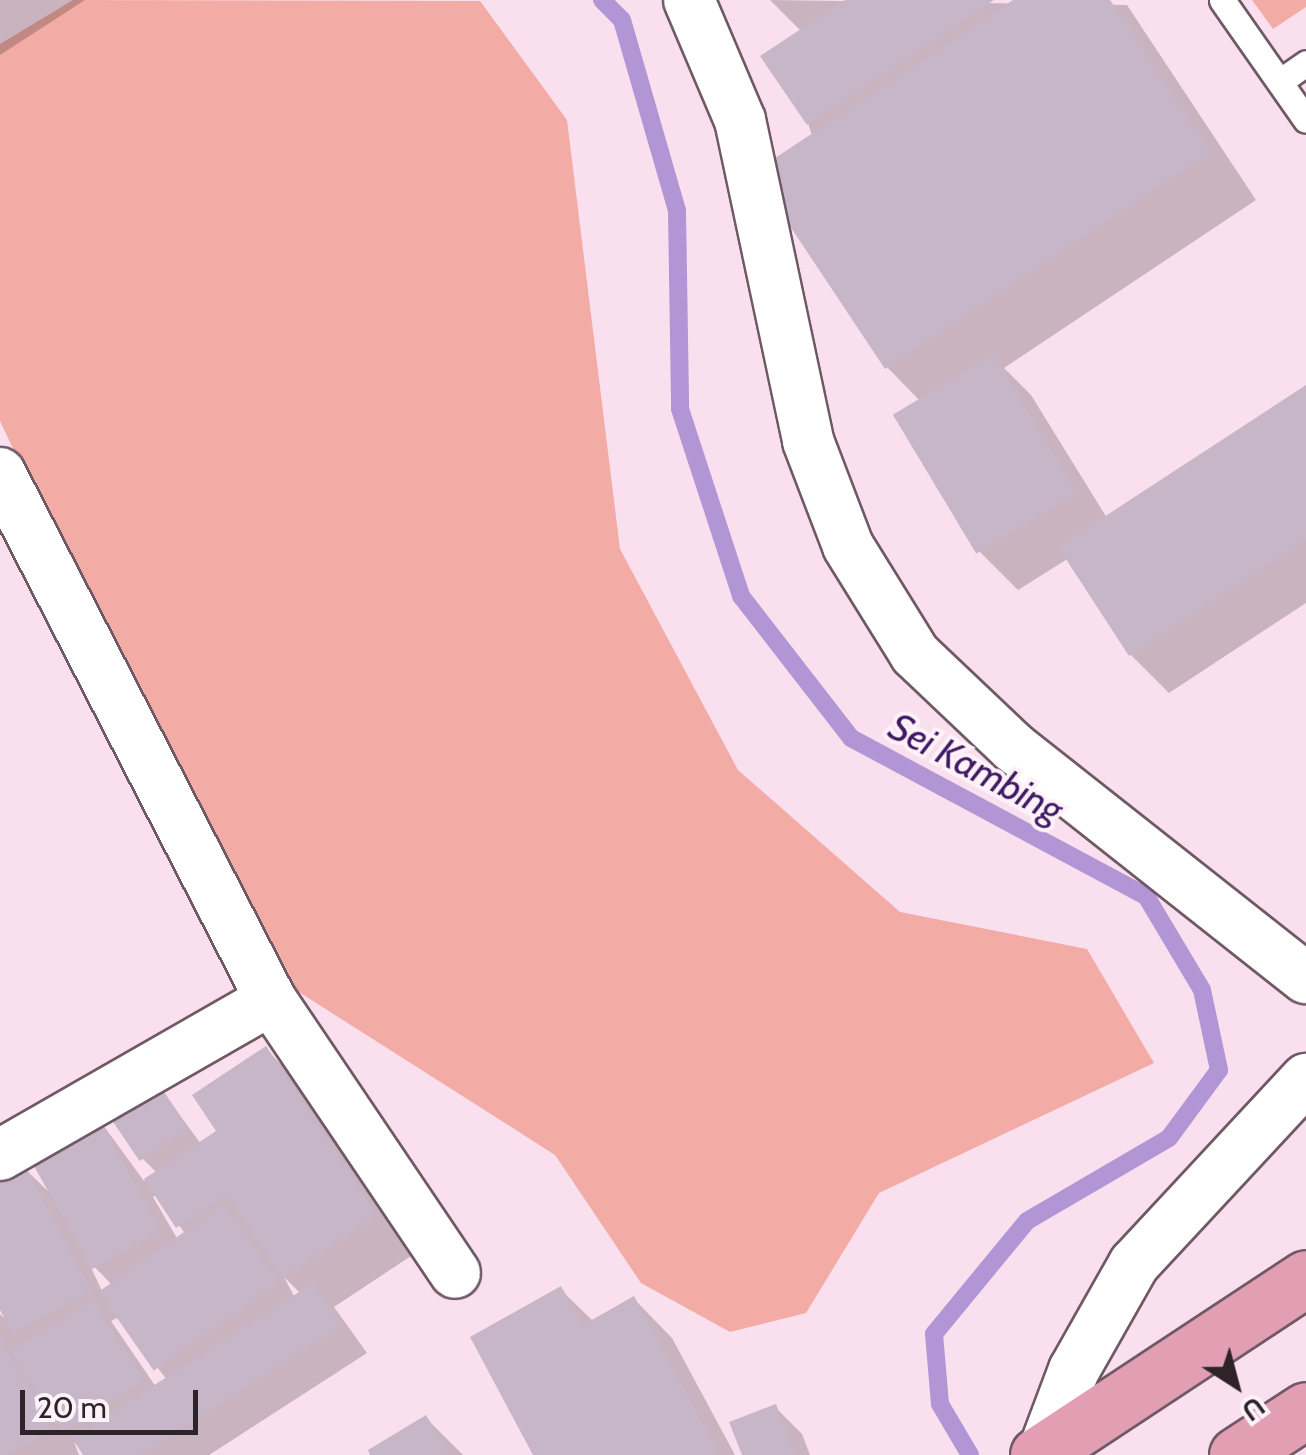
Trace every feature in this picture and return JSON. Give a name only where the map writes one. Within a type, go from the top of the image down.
[{"type":"main road","points":[[1040,1454],[1306,1278]]},
{"type":"main road","points":[[1237,1455],[1306,1410]]},
{"type":"street","points":[[689,0],[725,68],[740,120],[808,441],[848,546],[915,654],[1013,747],[1306,978]]},
{"type":"street","points":[[0,473],[271,1000],[455,1272]]},
{"type":"street","points":[[0,1155],[271,1000]]},
{"type":"street","points":[[1040,1454],[1074,1370],[1134,1264],[1306,1079]]},
{"type":"lane","points":[[1222,0],[1282,80],[1306,120]]},
{"type":"lane","points":[[1282,80],[1306,63]]},
{"type":"shaded area","points":[[73,0],[480,1],[567,120],[620,549],[738,770],[900,912],[1087,949],[1154,1063],[879,1193],[806,1313],[730,1332],[641,1283],[555,1155],[258,966],[0,421],[0,44]]},
{"type":"shaded area","points":[[1252,0],[1306,0],[1306,7],[1273,29]]},
{"type":"building","points":[[845,0],[994,0],[807,125],[760,56]]},
{"type":"building","points":[[1013,0],[1110,0],[1211,152],[885,369],[754,172]]},
{"type":"building","points":[[994,354],[1077,493],[976,554],[893,415]]},
{"type":"building","points":[[1306,385],[1306,540],[1129,656],[1058,547]]},
{"type":"building","points":[[266,1046],[378,1215],[282,1279],[226,1195],[176,1228],[144,1179],[216,1131],[192,1095]]},
{"type":"building","points":[[156,1080],[188,1128],[140,1161],[107,1113]]},
{"type":"building","points":[[95,1111],[161,1231],[91,1270],[25,1150]]},
{"type":"building","points":[[24,1164],[92,1291],[12,1333],[0,1310],[0,1176]]},
{"type":"building","points":[[224,1204],[279,1283],[154,1370],[99,1292]]},
{"type":"building","points":[[313,1283],[342,1325],[141,1455],[83,1455],[72,1438]]},
{"type":"building","points":[[561,1286],[583,1325],[634,1296],[720,1455],[533,1455],[470,1337]]},
{"type":"building","points":[[93,1299],[144,1381],[61,1433],[10,1351]]},
{"type":"building","points":[[0,1333],[51,1432],[6,1455],[0,1455]]},
{"type":"building","points":[[776,1404],[795,1455],[742,1455],[729,1422]]},
{"type":"building","points":[[426,1415],[450,1455],[370,1455],[368,1450]]},
{"type":"waterway","name":"Sei Kambing","points":[[602,0],[622,20],[677,210],[680,409],[741,596],[851,738],[1146,896],[1202,990],[1219,1070],[1169,1138],[1027,1221],[934,1334],[940,1404],[970,1455]]}]
